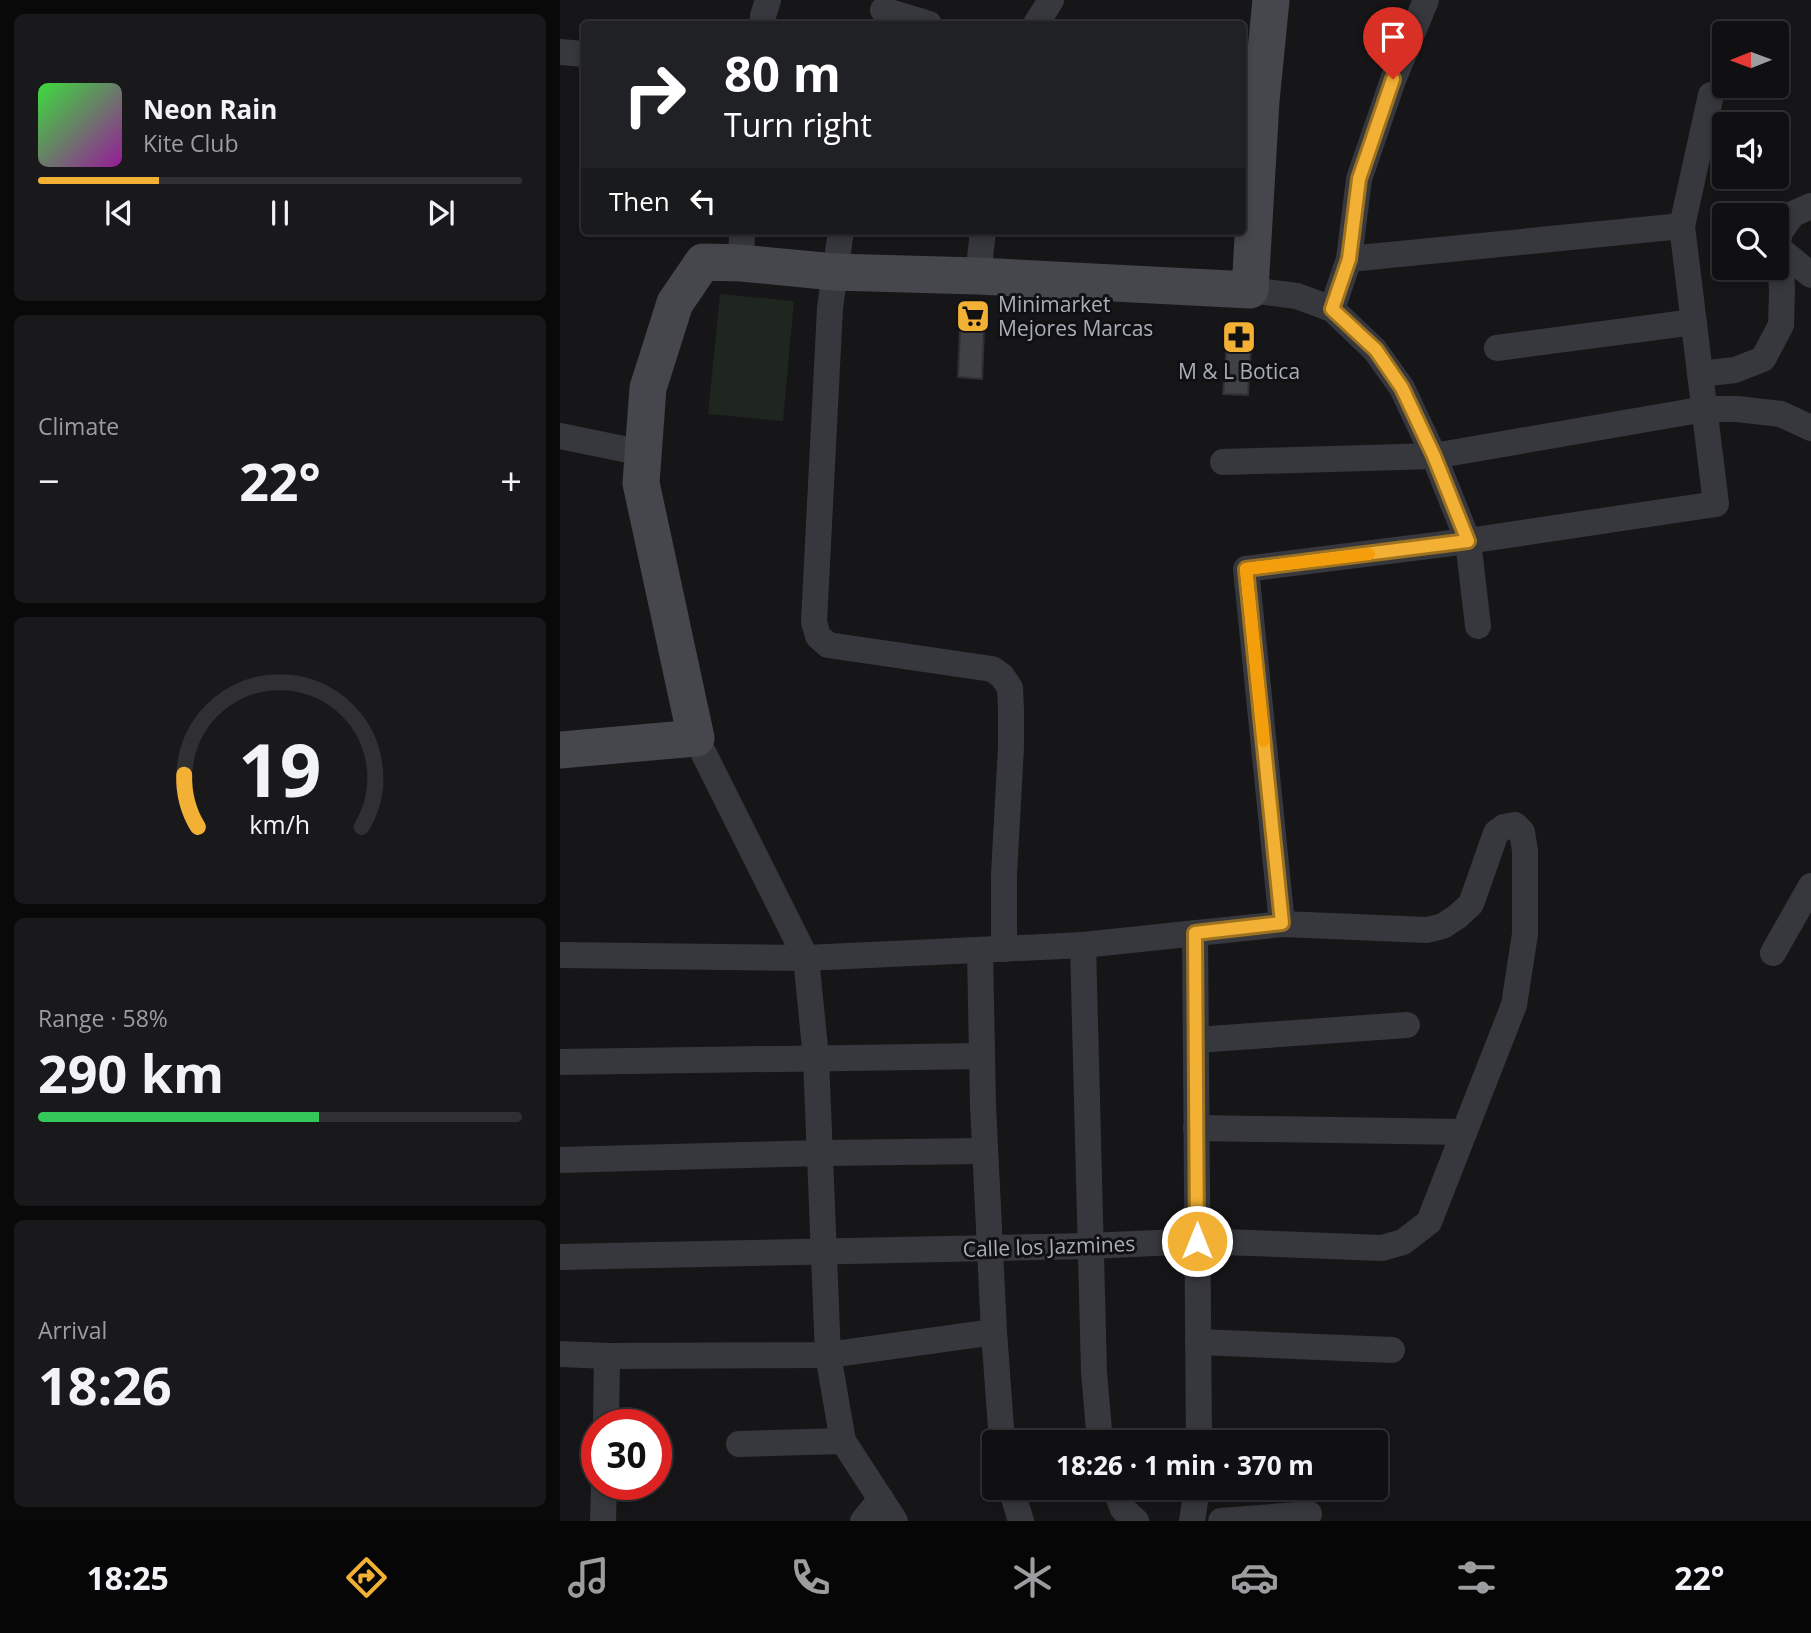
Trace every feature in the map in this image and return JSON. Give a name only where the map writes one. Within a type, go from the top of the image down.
[{"type":"street","points":[[762,21],[768,0]]},
{"type":"street","points":[[1039,21],[1051,0]]},
{"type":"street","points":[[1250,290],[1252,100],[1271,0]]},
{"type":"street","points":[[1332,309],[1349,259],[1359,179],[1393,79],[1426,0]]},
{"type":"street","points":[[883,12],[918,21]]},
{"type":"street","points":[[560,52],[581,54]]},
{"type":"street","points":[[560,955],[806,958],[1083,945],[1282,923],[1246,569],[1468,541],[1716,504],[1682,226],[1711,95]]},
{"type":"street","points":[[1789,220],[1793,214],[1811,206]]},
{"type":"street","points":[[1349,259],[1682,226]]},
{"type":"street","points":[[840,235],[830,308],[814,622],[818,636],[828,645],[992,669],[1002,676],[1010,688],[1011,747],[1004,874],[992,949],[982,1056],[994,1332],[1001,1430]]},
{"type":"street","points":[[978,276],[983,235]]},
{"type":"street","points":[[895,1521],[843,1441],[828,1355],[816,1058],[806,958],[696,738],[641,483],[648,388],[675,303],[703,262],[742,247],[834,272],[978,276],[1250,290],[1297,296],[1332,309],[1376,350],[1402,388],[1434,456],[1468,541],[1478,626]]},
{"type":"street","points":[[1789,257],[1811,275]]},
{"type":"street","points":[[1700,374],[1735,370],[1763,359],[1780,325],[1782,280]]},
{"type":"street","points":[[1497,348],[1694,322]]},
{"type":"street","points":[[1223,462],[1434,456],[1705,409],[1737,409],[1781,414],[1809,423]]},
{"type":"street","points":[[560,436],[643,453]]},
{"type":"street","points":[[560,750],[696,738]]},
{"type":"street","name":"Calle los Jazmines","points":[[560,1257],[1197,1241],[1382,1248],[1403,1242],[1429,1222],[1514,1005],[1525,934],[1525,851],[1522,832],[1515,825],[1509,825],[1496,833],[1471,904],[1443,926],[1427,930],[1282,923]]},
{"type":"street","points":[[1773,953],[1811,886]]},
{"type":"street","points":[[1195,933],[1199,1430]]},
{"type":"street","points":[[1083,945],[1094,1372],[1099,1430]]},
{"type":"street","points":[[1196,1040],[1407,1026]]},
{"type":"street","points":[[560,1062],[982,1056]]},
{"type":"street","points":[[1196,1128],[1464,1132]]},
{"type":"street","points":[[560,1160],[985,1151]]},
{"type":"street","points":[[560,1354],[828,1355],[994,1332]]},
{"type":"street","points":[[1198,1342],[1392,1350]]},
{"type":"street","points":[[606,1409],[607,1356]]},
{"type":"street","points":[[739,1444],[843,1441]]},
{"type":"street","points":[[863,1521],[881,1499]]},
{"type":"street","points":[[603,1521],[604,1500]]},
{"type":"street","points":[[1015,1500],[1021,1521]]},
{"type":"street","points":[[1119,1500],[1122,1509],[1136,1521]]},
{"type":"street","points":[[1192,1521],[1195,1500]]},
{"type":"street","points":[[1221,1521],[1309,1514]]},
{"type":"shaded area","points":[[720,294],[794,301],[783,421],[708,414]]},
{"type":"building","points":[[961,306],[985,306],[982,379],[958,377]]},
{"type":"building","points":[[1228,329],[1252,331],[1248,395],[1223,394]]},
{"type":"slow traffic","points":[[1264,741],[1246,569],[1369,554]]},
{"type":"place","name":"Minimarket Mejores Marcas","points":[[973,316]]},
{"type":"place","name":"M & L Botica","points":[[1239,337]]},
{"type":"route","points":[[1197,1241],[1195,933],[1282,923],[1246,569],[1468,541],[1434,456],[1402,388],[1376,350],[1332,309],[1349,259],[1359,179],[1393,79]]}]
